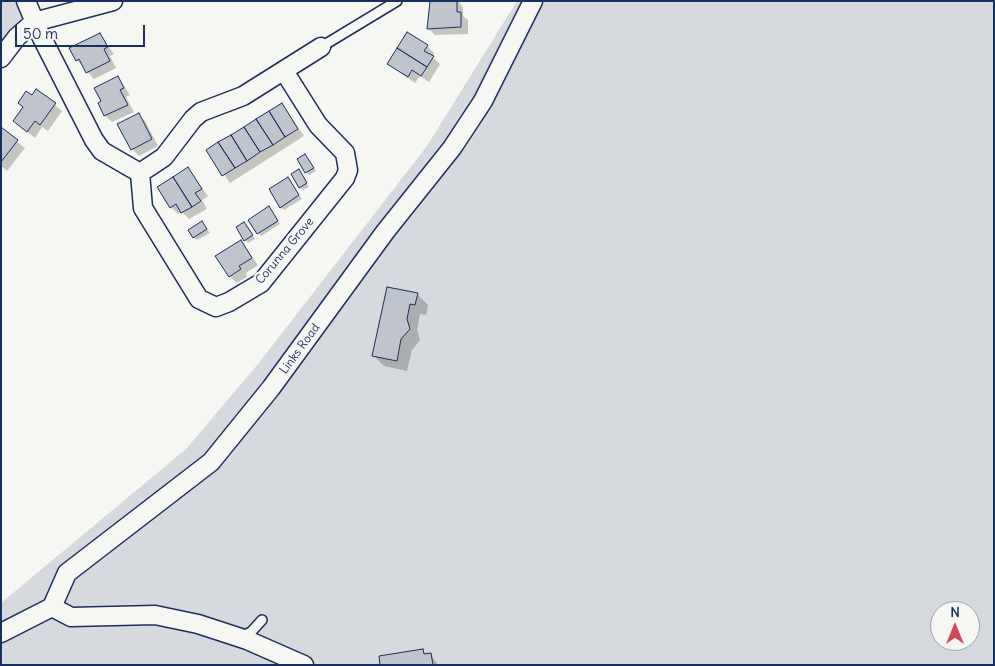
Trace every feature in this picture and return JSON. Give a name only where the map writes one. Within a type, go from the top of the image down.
[{"type":"street","points":[[26,1],[34,22],[94,140],[102,151],[140,173],[152,167],[164,157],[193,119],[202,112],[243,96],[321,47]]},
{"type":"street","points":[[1,58],[17,37],[34,22],[113,1]]},
{"type":"street","name":"Links Road","points":[[52,606],[67,572],[210,462],[271,388],[385,232],[452,148],[483,101],[533,1]]},
{"type":"street","name":"Corunna Grove","points":[[140,173],[143,208],[199,300],[216,307],[229,302],[261,283],[345,178],[348,170],[345,153],[318,124],[284,71]]},
{"type":"street","points":[[1,633],[52,606],[71,617],[155,616],[198,624],[239,637],[304,665]]},
{"type":"lane","points":[[321,47],[397,1]]},
{"type":"lane","points":[[239,637],[251,632],[262,620]]},
{"type":"shaded area","points":[[1,1],[20,1],[26,14],[1,47]]},
{"type":"shaded area","points":[[517,1],[994,1],[994,665],[1,665],[1,603],[186,449],[258,364],[427,146]]},
{"type":"building","points":[[430,1],[457,1],[457,12],[461,12],[461,27],[427,29]]},
{"type":"building","points":[[407,32],[428,45],[424,51],[434,56],[427,67],[397,48]]},
{"type":"building","points":[[100,33],[108,47],[104,49],[110,61],[86,73],[79,59],[76,61],[69,48]]},
{"type":"building","points":[[397,48],[427,67],[421,76],[412,70],[408,77],[387,64]]},
{"type":"building","points":[[118,76],[124,88],[120,90],[128,105],[104,116],[98,103],[101,101],[94,88]]},
{"type":"building","points":[[36,89],[56,103],[40,125],[35,121],[27,132],[13,121],[23,107],[18,103],[26,91],[32,95]]},
{"type":"building","points":[[282,103],[298,129],[285,137],[269,111]]},
{"type":"building","points":[[269,111],[285,137],[273,145],[256,119]]},
{"type":"building","points":[[139,113],[152,139],[131,150],[117,124]]},
{"type":"building","points":[[256,119],[273,145],[260,152],[244,127]]},
{"type":"building","points":[[1,127],[18,140],[1,162]]},
{"type":"building","points":[[244,127],[260,152],[247,161],[231,135]]},
{"type":"building","points":[[231,135],[247,161],[235,168],[218,142]]},
{"type":"building","points":[[218,142],[235,168],[222,176],[206,150]]},
{"type":"building","points":[[305,154],[314,168],[305,173],[297,159]]},
{"type":"building","points":[[188,167],[202,189],[195,193],[201,201],[192,207],[173,177]]},
{"type":"building","points":[[299,169],[307,183],[299,188],[291,174]]},
{"type":"building","points":[[173,177],[192,207],[181,213],[176,204],[170,208],[157,187]]},
{"type":"building","points":[[288,177],[299,195],[280,208],[269,189]]},
{"type":"building","points":[[269,206],[278,221],[257,234],[248,220]]},
{"type":"building","points":[[202,221],[207,229],[193,238],[188,230]]},
{"type":"building","points":[[244,222],[253,235],[244,241],[236,227]]},
{"type":"building","points":[[241,240],[252,258],[239,266],[241,269],[229,277],[215,256]]},
{"type":"building","points":[[387,287],[418,293],[415,305],[410,304],[407,319],[410,329],[401,339],[397,361],[372,356]]},
{"type":"building","points":[[423,649],[424,654],[431,653],[433,665],[380,665],[379,656]]}]
